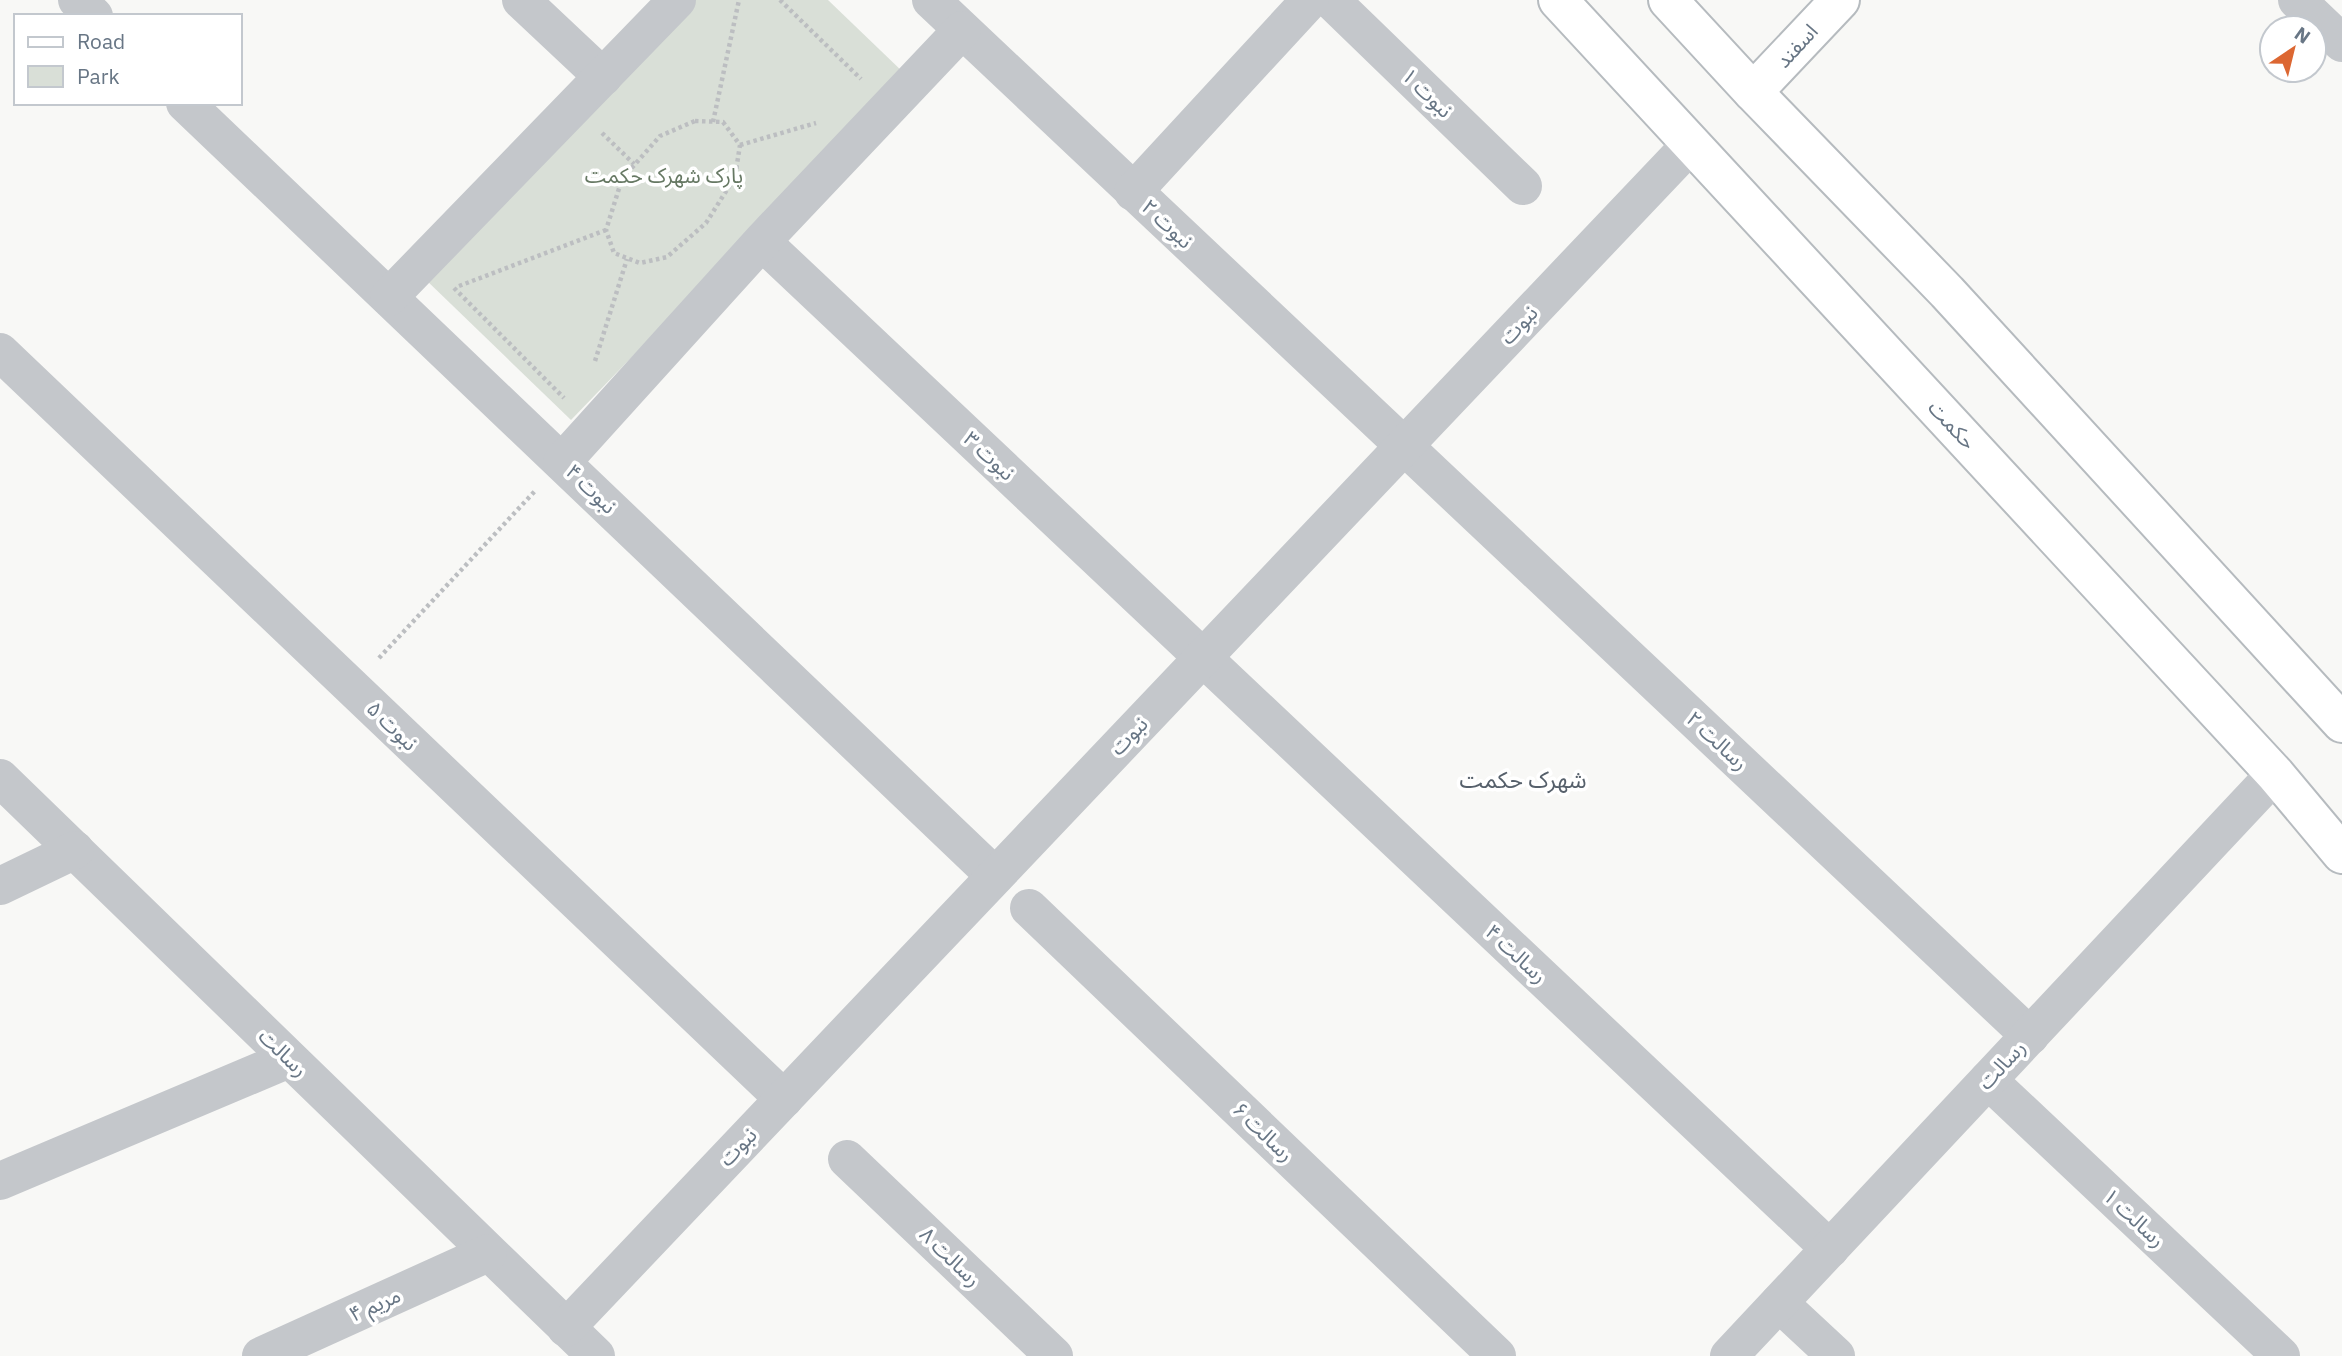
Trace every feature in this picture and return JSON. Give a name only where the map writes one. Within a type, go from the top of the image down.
[{"type":"street","points":[[77,0],[92,14]]},
{"type":"street","points":[[521,0],[603,77]]},
{"type":"street","points":[[388,297],[677,0]]},
{"type":"street","name":"نبوت ۲","points":[[931,0],[1404,446]]},
{"type":"street","points":[[1133,192],[1310,0]]},
{"type":"street","name":"نبوت ۱","points":[[1331,0],[1523,186]]},
{"type":"street","name":"حکمت","points":[[1558,0],[2275,774],[2342,854]]},
{"type":"street","points":[[1668,0],[1947,292],[2342,723]]},
{"type":"street","name":"اسفند","points":[[1753,92],[1840,0]]},
{"type":"street","points":[[2297,0],[2342,43]]},
{"type":"street","points":[[562,462],[764,239],[962,30]]},
{"type":"street","name":"نبوت ۴","points":[[187,105],[995,876]]},
{"type":"street","name":"نبوت","points":[[566,1328],[1691,144]]},
{"type":"street","name":"نبوت ۳","points":[[776,255],[1203,658]]},
{"type":"street","name":"نبوت ۵","points":[[0,352],[784,1099]]},
{"type":"street","name":"رسالت ۲","points":[[1404,446],[2030,1036]]},
{"type":"street","name":"رسالت ۴","points":[[1203,658],[1830,1249]]},
{"type":"street","name":"رسالت","points":[[1729,1356],[2275,774]]},
{"type":"street","name":"رسالت","points":[[0,778],[596,1356]]},
{"type":"street","points":[[0,886],[75,850]]},
{"type":"street","name":"رسالت ۶","points":[[1028,908],[1497,1356]]},
{"type":"street","points":[[0,1181],[289,1059]]},
{"type":"street","name":"رسالت ۱","points":[[1988,1080],[2281,1356]]},
{"type":"street","name":"رسالت ۸","points":[[847,1158],[1054,1356]]},
{"type":"street","name":"مریم ۴","points":[[261,1356],[327,1343],[488,1253]]},
{"type":"street","points":[[1779,1303],[1836,1356]]},
{"type":"path","points":[[713,122],[739,0]]},
{"type":"path","points":[[780,0],[866,84]]},
{"type":"path","points":[[695,121],[713,122],[723,122],[740,145],[735,177],[706,223],[667,257],[640,263],[614,253],[606,230],[622,178],[660,136],[695,121]]},
{"type":"path","points":[[453,288],[606,230]]},
{"type":"path","points":[[351,687],[562,462]]},
{"type":"green space","name":"پارک شهرک حکمت","points":[[693,0],[828,0],[905,74],[571,420],[424,278]]},
{"type":"district","name":"شهرک حکمت","points":[[1523,780]]}]
